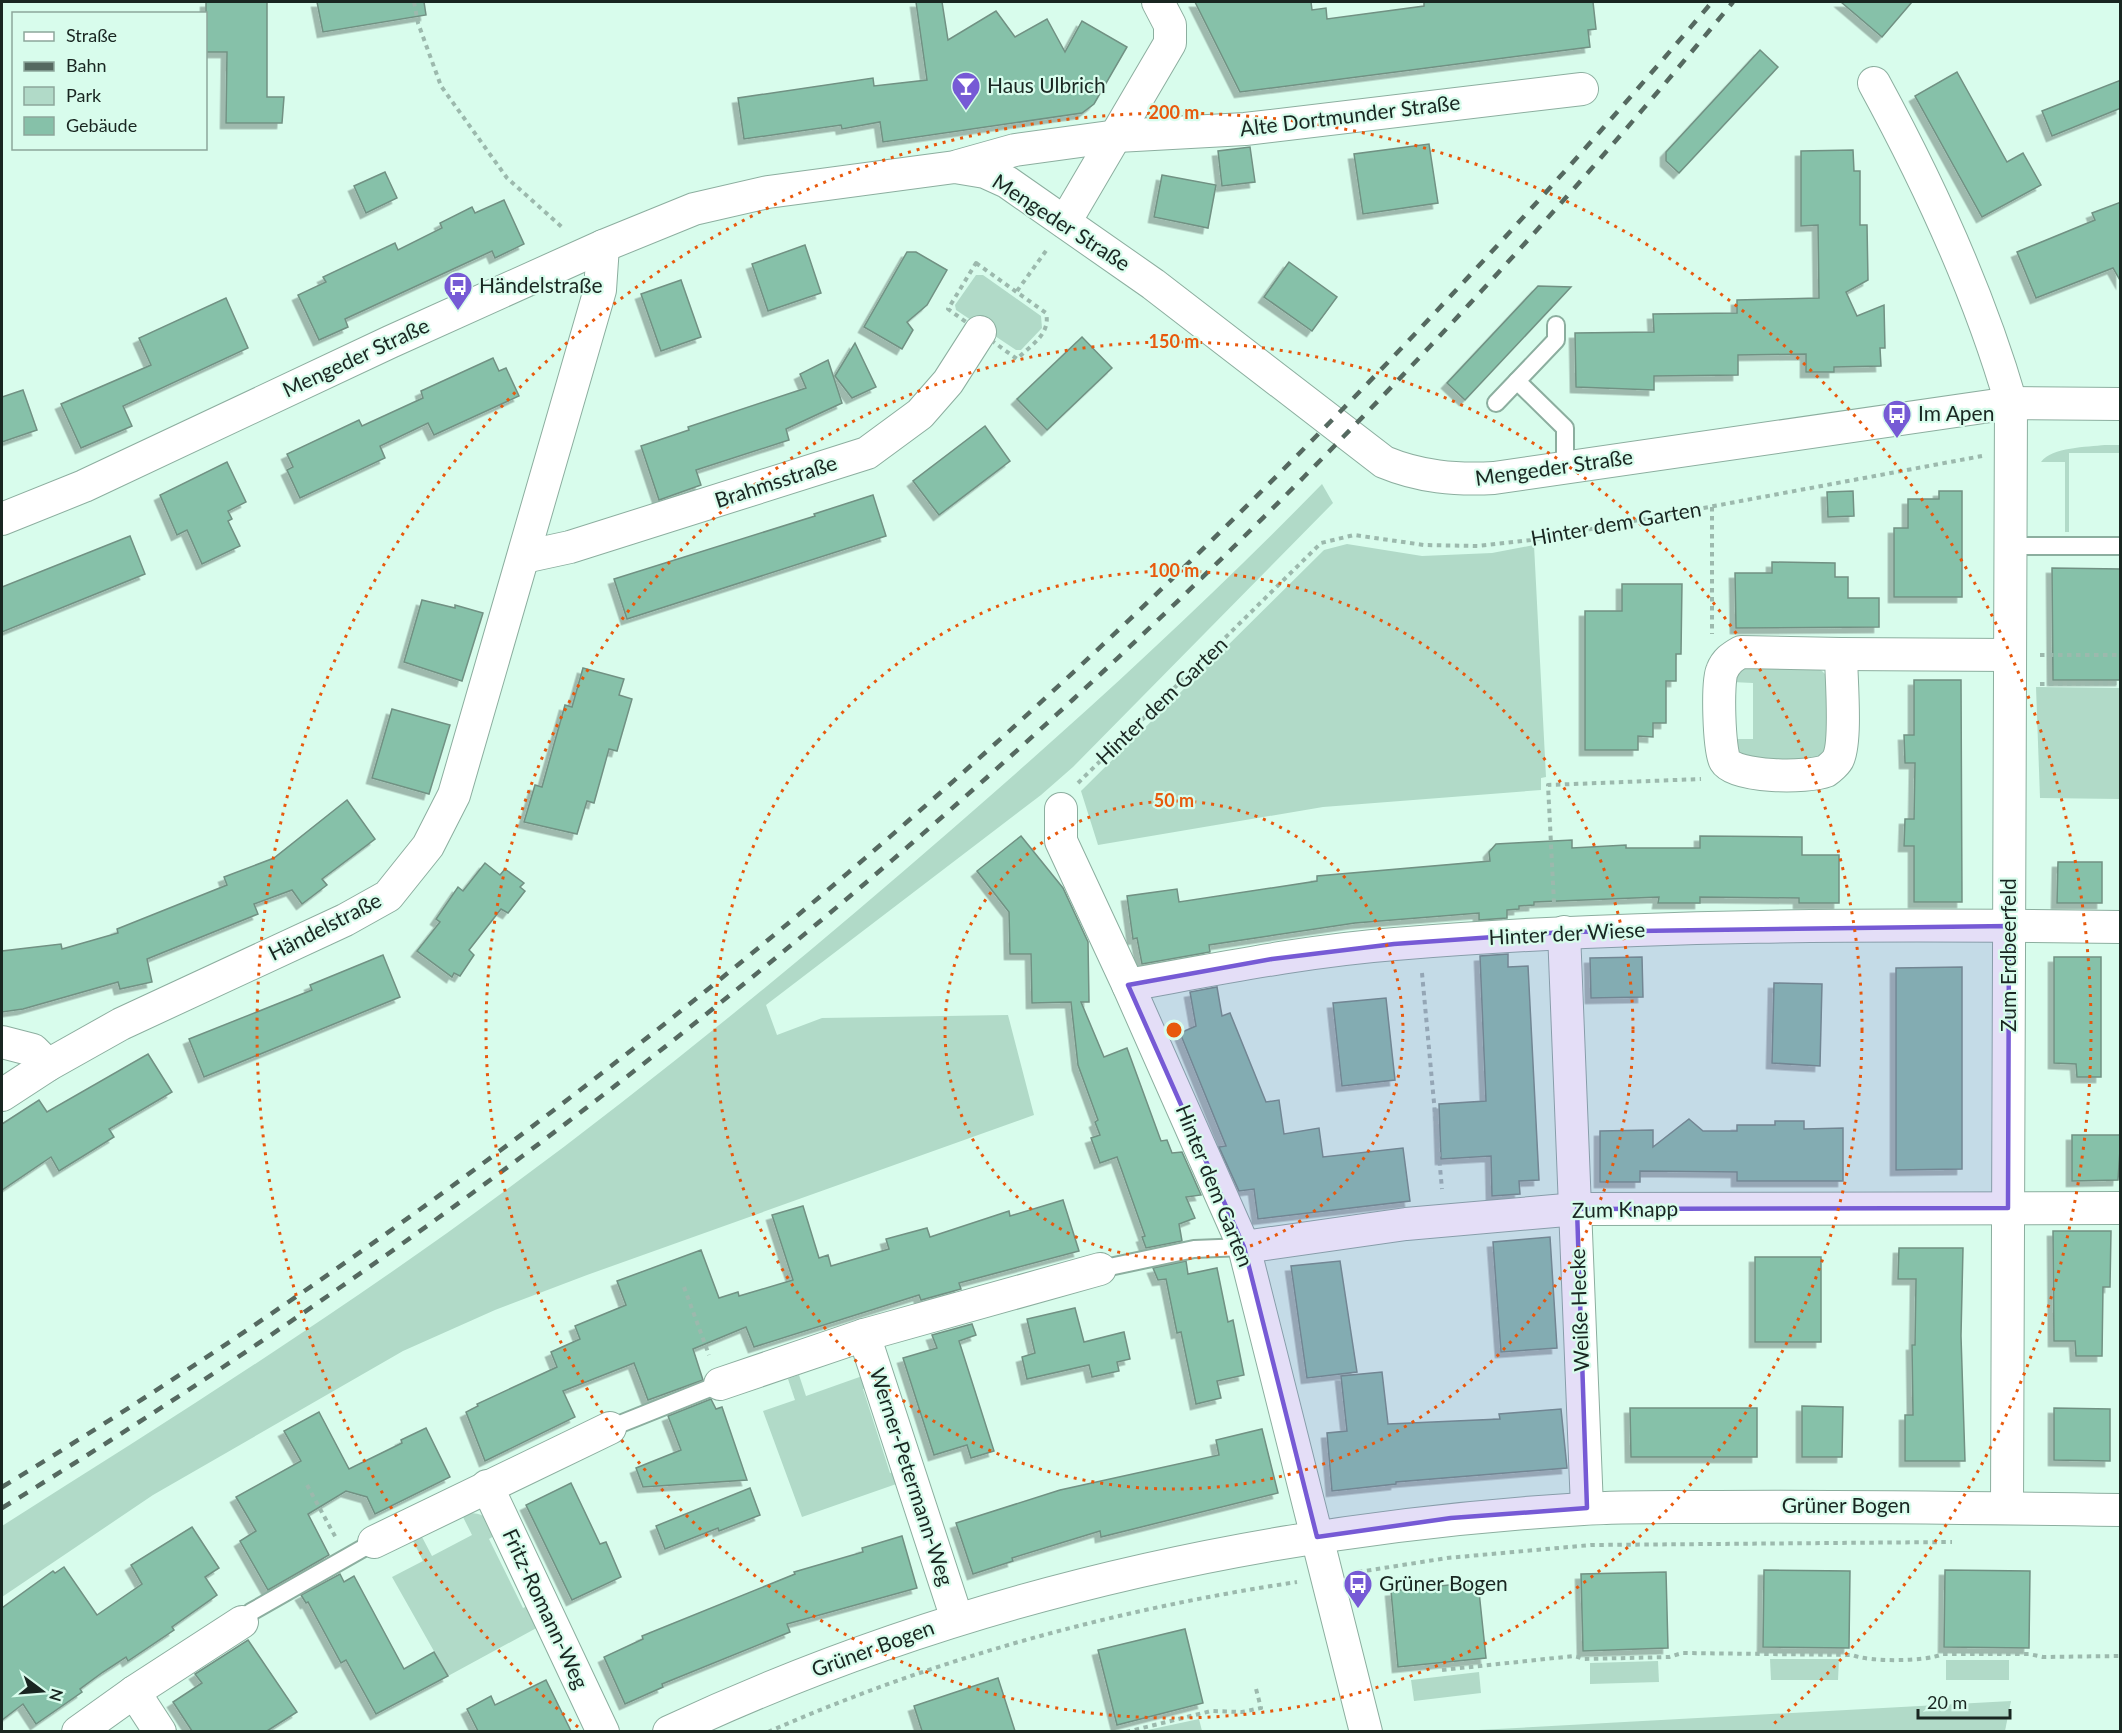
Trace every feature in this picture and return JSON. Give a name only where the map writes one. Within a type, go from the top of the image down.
[{"type":"street","points":[[1065,222],[1170,43],[1170,25],[1158,2]]},
{"type":"street","points":[[1874,83],[1928,193],[1988,328],[2011,403]]},
{"type":"street","name":"Alte Dortmunder Straße","points":[[955,167],[1015,150],[1117,136],[1245,129],[1582,88]]},
{"type":"street","name":"Mengeder Straße","points":[[2,519],[84,486],[227,417],[593,251],[694,209],[768,192],[955,167],[985,172],[1007,182],[1154,284],[1384,462],[1407,471],[1462,480],[1565,468],[2011,403],[2121,404]]},
{"type":"street","name":"Händelstraße","points":[[2,1095],[42,1075],[122,1024],[345,920],[388,896],[428,846],[454,795],[600,290],[593,251]]},
{"type":"street","name":"Brahmsstraße","points":[[524,557],[570,547],[867,453],[920,414],[948,382],[980,332]]},
{"type":"street","name":"Zum Erdbeerfeld","points":[[2007,1508],[2011,403]]},
{"type":"street","points":[[1841,654],[1841,741],[1838,759],[1827,771],[1811,774],[1752,774],[1735,770],[1725,762],[1720,747],[1720,673],[1728,659],[1740,652],[2010,655]]},
{"type":"street","name":"Hinter dem Garten","points":[[1061,809],[1061,841],[1128,985],[1244,1247],[1366,1731]]},
{"type":"street","name":"Hinter der Wiese","points":[[1128,985],[1272,958],[1419,942],[1560,932],[2009,926],[2121,927]]},
{"type":"street","name":"Weiße Hecke","points":[[1560,932],[1576,1209],[1587,1508]]},
{"type":"street","points":[[2,1042],[33,1050],[42,1075]]},
{"type":"street","name":"Zum Knapp","points":[[1244,1247],[1445,1221],[1576,1209],[2121,1208]]},
{"type":"street","points":[[720,1384],[864,1335],[1100,1269]]},
{"type":"street","name":"Werner-Petermann-Weg","points":[[864,1335],[957,1619]]},
{"type":"street","points":[[375,1542],[610,1428]]},
{"type":"street","name":"Fritz-Romann-Weg","points":[[487,1486],[603,1731]]},
{"type":"street","name":"Grüner Bogen","points":[[669,1731],[789,1680],[957,1619],[1030,1597],[1156,1566],[1317,1537],[1451,1518],[1587,1508],[1808,1505],[2121,1510]]},
{"type":"street","points":[[78,1731],[242,1622]]},
{"type":"street","points":[[134,1692],[160,1731]]},
{"type":"lane","points":[[1496,403],[1556,340],[1556,325]]},
{"type":"lane","points":[[1517,381],[1565,428],[1565,468]]},
{"type":"lane","points":[[2010,546],[2121,546]]},
{"type":"lane","points":[[1100,1269],[1194,1249],[1244,1247]]},
{"type":"lane","points":[[610,1428],[720,1384]]},
{"type":"lane","points":[[242,1622],[250,1612],[375,1542]]},
{"type":"path","points":[[414,2],[418,23],[441,86],[507,178],[564,229],[593,251]]},
{"type":"path","points":[[1017,291],[1044,254]]},
{"type":"path","name":"Hinter dem Garten","points":[[1061,809],[1076,784],[1321,543],[1354,535],[1424,545],[1478,546],[1532,540],[1968,457],[1983,455],[1986,462]]},
{"type":"path","points":[[1712,506],[1712,639],[1728,659]]},
{"type":"path","points":[[2045,655],[2121,655]]},
{"type":"path","points":[[2046,684],[2121,683]]},
{"type":"path","points":[[1560,932],[1548,785],[1705,779],[1725,762]]},
{"type":"path","points":[[1419,942],[1445,1221]]},
{"type":"path","points":[[684,1287],[720,1384]]},
{"type":"path","points":[[306,1485],[346,1557]]},
{"type":"path","points":[[768,1731],[995,1648],[1160,1605],[1327,1577],[1448,1558],[1591,1545],[1953,1542]]},
{"type":"path","points":[[1442,1670],[1574,1656],[1584,1659],[1658,1657],[1682,1653],[1852,1655],[1860,1658],[1895,1659],[1932,1659],[1943,1654],[2121,1656]]},
{"type":"path","points":[[1126,1731],[1211,1711],[1242,1712],[1261,1708],[1255,1685]]},
{"type":"highlighted area","points":[[2009,926],[2008,1208],[1577,1209],[1587,1508],[1451,1518],[1317,1537],[1244,1247],[1128,985],[1272,959],[1394,944],[1564,932]]},
{"type":"green space","points":[[976,275],[983,275],[1041,316],[1042,328],[1021,350],[1016,350],[956,310],[955,305]]},
{"type":"green space","points":[[2120,445],[2120,453],[2069,453],[2069,532],[2065,532],[2065,462],[2041,462],[2053,453],[2080,447]]},
{"type":"green space","points":[[1322,484],[1333,503],[1073,767],[1041,795],[766,1005],[777,1035],[822,1018],[1008,1015],[1034,1115],[587,1275],[495,1310],[403,1351],[153,1495],[2,1597],[2,1526],[192,1405],[380,1280],[560,1150],[674,1062],[841,925],[1045,747],[1186,618]]},
{"type":"green space","points":[[1347,544],[1422,556],[1492,553],[1534,545],[1546,777],[1541,778],[1541,790],[1323,807],[1098,845],[1081,791],[1324,550]]},
{"type":"green space","points":[[1749,666],[1820,669],[1828,677],[1830,737],[1825,752],[1812,760],[1749,760],[1739,755],[1732,739],[1753,739],[1753,683],[1732,682],[1737,674]]},
{"type":"green space","points":[[2036,687],[2120,688],[2120,799],[2040,798]]},
{"type":"green space","points":[[868,1374],[872,1386],[863,1389],[890,1473],[899,1471],[902,1482],[802,1517],[763,1411],[795,1400],[788,1379],[799,1375],[806,1396]]},
{"type":"green space","points":[[469,1513],[483,1516],[492,1525],[497,1534],[489,1539],[523,1608],[532,1604],[542,1625],[448,1676],[392,1577],[423,1561],[413,1541],[422,1537],[432,1556],[472,1535],[462,1515]]},
{"type":"green space","points":[[1770,1659],[1839,1659],[1838,1680],[1771,1680]]},
{"type":"green space","points":[[1946,1660],[2009,1660],[2009,1680],[1946,1680]]},
{"type":"green space","points":[[1658,1661],[1659,1682],[1590,1684],[1590,1663]]},
{"type":"green space","points":[[1479,1672],[1481,1693],[1414,1701],[1411,1680]]},
{"type":"green space","points":[[2011,1701],[2005,1731],[1460,1731]]},
{"type":"green space","points":[[1199,1719],[1202,1731],[1143,1731]]},
{"type":"building","points":[[206,2],[267,2],[267,97],[284,97],[282,123],[226,123],[227,52],[207,52]]},
{"type":"building","points":[[317,2],[424,2],[426,15],[323,32]]},
{"type":"building","points":[[916,2],[942,2],[948,40],[996,11],[1015,37],[1047,19],[1065,52],[1082,21],[1127,47],[1094,104],[1082,113],[883,142],[880,122],[842,129],[841,125],[744,139],[738,98],[873,78],[874,86],[927,80]]},
{"type":"building","points":[[1195,2],[1311,2],[1312,10],[1326,8],[1327,19],[1424,6],[1424,2],[1593,2],[1596,29],[1588,30],[1590,47],[1240,92]]},
{"type":"building","points":[[1841,2],[1912,2],[1882,37]]},
{"type":"building","points":[[1760,50],[1778,67],[1679,173],[1666,161],[1666,152]]},
{"type":"building","points":[[1957,72],[2007,162],[2023,153],[2041,185],[1982,217],[1915,96]]},
{"type":"building","points":[[2121,80],[2121,108],[2052,136],[2042,111]]},
{"type":"building","points":[[1429,144],[1438,203],[1363,214],[1354,154]]},
{"type":"building","points":[[1250,147],[1255,182],[1222,186],[1218,151]]},
{"type":"building","points":[[1853,150],[1854,171],[1860,171],[1860,225],[1867,225],[1868,280],[1846,292],[1857,316],[1884,305],[1885,348],[1880,348],[1881,366],[1834,367],[1834,372],[1806,372],[1806,354],[1738,355],[1738,375],[1654,376],[1654,390],[1576,387],[1575,333],[1654,332],[1653,314],[1737,313],[1737,300],[1819,298],[1818,225],[1801,226],[1801,151]]},
{"type":"building","points":[[385,172],[397,198],[366,213],[354,186]]},
{"type":"building","points":[[1162,175],[1216,185],[1208,228],[1154,217]]},
{"type":"building","points":[[504,200],[524,244],[495,258],[492,251],[345,319],[348,327],[319,340],[298,295],[326,282],[323,277],[395,243],[398,250],[442,228],[440,223],[472,207],[475,213]]},
{"type":"building","points":[[2121,202],[2121,282],[2113,268],[2036,298],[2017,252],[2095,220],[2092,213]]},
{"type":"building","points":[[805,245],[821,293],[768,311],[752,264]]},
{"type":"building","points":[[907,252],[916,252],[947,270],[927,305],[907,322],[913,330],[902,349],[864,327]]},
{"type":"building","points":[[1289,262],[1337,297],[1312,331],[1264,297]]},
{"type":"building","points":[[681,280],[701,337],[661,351],[641,294]]},
{"type":"building","points":[[1538,286],[1571,287],[1465,400],[1447,383]]},
{"type":"building","points":[[226,298],[248,348],[123,406],[132,426],[81,448],[61,404],[151,365],[139,338]]},
{"type":"building","points":[[1082,337],[1112,368],[1047,430],[1017,399]]},
{"type":"building","points":[[855,343],[876,387],[852,398],[835,376]]},
{"type":"building","points":[[493,358],[499,371],[506,368],[519,396],[434,435],[428,423],[380,446],[385,458],[300,498],[287,470],[293,467],[287,454],[359,420],[362,426],[423,398],[421,391]]},
{"type":"building","points":[[828,360],[842,403],[786,429],[789,440],[696,470],[701,485],[659,500],[641,446],[689,430],[688,427],[806,388],[800,374]]},
{"type":"building","points":[[23,390],[37,430],[2,442],[2,397]]},
{"type":"building","points":[[985,426],[1010,461],[939,515],[913,481]]},
{"type":"building","points":[[227,462],[246,502],[228,511],[232,519],[228,521],[240,546],[202,564],[187,530],[177,535],[160,495]]},
{"type":"building","points":[[1853,491],[1854,516],[1828,517],[1827,492]]},
{"type":"building","points":[[1939,491],[1962,491],[1962,597],[1894,597],[1894,528],[1908,528],[1908,499],[1939,499]]},
{"type":"building","points":[[873,495],[886,536],[627,619],[614,579],[815,516],[814,514]]},
{"type":"building","points":[[130,536],[145,574],[2,632],[2,587]]},
{"type":"building","points":[[1772,562],[1835,563],[1835,577],[1848,577],[1848,598],[1879,598],[1879,627],[1736,628],[1735,573],[1772,573]]},
{"type":"building","points":[[2052,568],[2121,569],[2121,680],[2053,680]]},
{"type":"building","points":[[1622,584],[1682,584],[1681,654],[1676,654],[1676,681],[1666,681],[1666,723],[1653,723],[1653,737],[1638,736],[1638,750],[1585,750],[1585,611],[1622,611]]},
{"type":"building","points":[[422,600],[455,608],[455,605],[483,613],[462,681],[404,662]]},
{"type":"building","points":[[583,668],[624,679],[619,695],[632,699],[617,751],[609,749],[594,803],[587,801],[577,834],[524,822],[535,785],[542,787],[565,705],[572,707]]},
{"type":"building","points":[[1914,680],[1961,680],[1962,902],[1914,902],[1914,846],[1904,846],[1905,819],[1914,819],[1915,763],[1905,763],[1904,735],[1914,735]]},
{"type":"building","points":[[392,709],[450,725],[429,794],[372,778]]},
{"type":"building","points":[[347,800],[375,839],[322,879],[327,885],[302,904],[292,890],[254,904],[258,914],[147,959],[152,982],[120,989],[118,982],[23,1009],[2,1012],[2,951],[61,944],[62,949],[118,933],[117,929],[227,885],[224,877],[274,858]]},
{"type":"building","points":[[1021,836],[1063,888],[1088,942],[1089,1002],[1081,1002],[1104,1057],[1127,1048],[1161,1141],[1167,1140],[1172,1153],[1182,1152],[1201,1195],[1186,1197],[1195,1218],[1179,1224],[1182,1241],[1146,1248],[1142,1237],[1145,1236],[1117,1157],[1100,1163],[1091,1138],[1100,1135],[1095,1122],[1098,1120],[1078,1065],[1071,1002],[1032,1003],[1031,954],[1010,954],[1009,912],[977,871]]},
{"type":"building","points":[[1700,836],[1802,837],[1802,855],[1839,855],[1839,903],[1799,903],[1799,898],[1700,897],[1700,903],[1658,903],[1659,897],[1534,902],[1534,905],[1507,910],[1507,918],[1479,920],[1479,913],[1355,923],[1209,945],[1210,952],[1142,964],[1137,938],[1133,939],[1127,896],[1177,889],[1179,902],[1317,881],[1317,876],[1490,861],[1489,852],[1496,844],[1572,840],[1572,848],[1626,845],[1626,848],[1700,848]]},
{"type":"building","points":[[2058,862],[2102,862],[2102,903],[2057,903]]},
{"type":"building","points":[[485,863],[500,875],[505,869],[524,883],[520,887],[525,891],[508,913],[501,909],[469,950],[474,955],[460,976],[454,973],[452,977],[417,951],[440,922],[436,919],[458,887],[463,891]]},
{"type":"building","points":[[1508,954],[1508,967],[1528,966],[1539,1180],[1519,1181],[1520,1194],[1492,1196],[1491,1156],[1441,1159],[1439,1104],[1486,1101],[1480,956]]},
{"type":"building","points":[[383,955],[400,997],[204,1077],[189,1039],[312,990],[310,985]]},
{"type":"building","points":[[1642,957],[1643,997],[1591,998],[1590,958]]},
{"type":"building","points":[[2054,957],[2101,957],[2101,1077],[2077,1077],[2076,1064],[2054,1063]]},
{"type":"building","points":[[1962,967],[1962,1169],[1896,1170],[1896,968]]},
{"type":"building","points":[[1774,983],[1822,984],[1820,1066],[1772,1063]]},
{"type":"building","points":[[1217,987],[1222,1016],[1230,1013],[1266,1102],[1279,1100],[1284,1134],[1319,1128],[1323,1157],[1403,1148],[1410,1201],[1258,1219],[1254,1189],[1239,1191],[1219,1147],[1226,1146],[1180,1033],[1196,1026],[1190,992]]},
{"type":"building","points":[[1386,998],[1395,1080],[1342,1086],[1333,1003]]},
{"type":"building","points":[[148,1054],[172,1092],[109,1129],[114,1137],[59,1171],[51,1157],[2,1190],[2,1124],[39,1100],[47,1112]]},
{"type":"building","points":[[1689,1119],[1703,1131],[1737,1131],[1737,1125],[1775,1125],[1775,1121],[1804,1121],[1804,1129],[1843,1128],[1843,1181],[1737,1181],[1737,1172],[1640,1171],[1640,1182],[1600,1182],[1600,1131],[1653,1130],[1653,1147]]},
{"type":"building","points":[[2072,1135],[2121,1135],[2118,1180],[2072,1181]]},
{"type":"building","points":[[1063,1200],[1079,1251],[959,1283],[961,1289],[921,1300],[919,1295],[754,1347],[746,1327],[693,1349],[703,1380],[648,1400],[634,1363],[563,1391],[575,1417],[485,1461],[466,1412],[478,1406],[477,1404],[557,1367],[551,1352],[580,1339],[575,1326],[626,1305],[617,1281],[701,1250],[719,1298],[738,1292],[739,1296],[793,1280],[772,1215],[803,1206],[819,1258],[828,1255],[831,1266],[889,1249],[886,1239],[927,1228],[930,1237],[1009,1211],[1010,1216]]},
{"type":"building","points":[[2053,1231],[2111,1231],[2110,1287],[2103,1287],[2102,1356],[2076,1356],[2075,1341],[2054,1341]]},
{"type":"building","points":[[1550,1237],[1557,1348],[1501,1352],[1493,1242]]},
{"type":"building","points":[[1899,1248],[1963,1248],[1961,1336],[1965,1461],[1905,1461],[1905,1415],[1913,1415],[1912,1345],[1915,1345],[1916,1279],[1898,1279]]},
{"type":"building","points":[[1755,1257],[1821,1257],[1821,1342],[1755,1342]]},
{"type":"building","points":[[1186,1261],[1188,1274],[1217,1268],[1228,1322],[1233,1320],[1244,1375],[1217,1381],[1221,1398],[1196,1404],[1181,1332],[1177,1333],[1166,1279],[1158,1280],[1153,1268]]},
{"type":"building","points":[[1340,1261],[1357,1372],[1307,1378],[1291,1266]]},
{"type":"building","points":[[1075,1308],[1084,1342],[1124,1332],[1130,1359],[1117,1362],[1119,1371],[1092,1377],[1089,1365],[1027,1379],[1022,1357],[1035,1353],[1027,1319]]},
{"type":"building","points":[[972,1324],[976,1335],[959,1341],[994,1451],[971,1458],[967,1445],[934,1455],[903,1358],[937,1348],[932,1335]]},
{"type":"building","points":[[1382,1372],[1388,1424],[1500,1419],[1499,1414],[1561,1409],[1567,1468],[1396,1482],[1396,1484],[1332,1491],[1327,1433],[1347,1431],[1341,1376]]},
{"type":"building","points":[[711,1399],[716,1409],[722,1407],[747,1480],[643,1487],[636,1468],[681,1450],[668,1416]]},
{"type":"building","points":[[1802,1406],[1843,1407],[1842,1457],[1802,1457]]},
{"type":"building","points":[[1630,1408],[1757,1408],[1757,1457],[1631,1457]]},
{"type":"building","points":[[2054,1408],[2110,1409],[2110,1461],[2054,1460]]},
{"type":"building","points":[[319,1412],[349,1469],[402,1443],[401,1440],[426,1428],[450,1477],[375,1514],[367,1497],[346,1491],[308,1514],[329,1555],[268,1590],[240,1541],[256,1531],[236,1497],[301,1461],[284,1431]]},
{"type":"building","points":[[1262,1429],[1278,1493],[1101,1537],[1100,1531],[1012,1558],[1013,1561],[973,1574],[956,1523],[1060,1490],[1219,1455],[1216,1440]]},
{"type":"building","points":[[571,1483],[600,1544],[606,1542],[621,1577],[572,1600],[526,1505]]},
{"type":"building","points":[[750,1488],[760,1515],[719,1531],[718,1528],[665,1549],[656,1526]]},
{"type":"building","points":[[192,1527],[219,1568],[205,1577],[217,1595],[172,1627],[174,1630],[128,1661],[126,1657],[103,1672],[80,1689],[82,1692],[36,1724],[23,1704],[2,1720],[2,1608],[53,1571],[55,1573],[64,1567],[97,1615],[142,1584],[131,1565]]},
{"type":"building","points":[[902,1536],[917,1588],[787,1624],[790,1632],[662,1684],[663,1687],[625,1704],[604,1657],[643,1639],[642,1636],[795,1574],[794,1572],[863,1552],[862,1548]]},
{"type":"building","points":[[1764,1570],[1850,1571],[1849,1648],[1763,1647]]},
{"type":"building","points":[[1945,1570],[2030,1571],[2029,1648],[1944,1647]]},
{"type":"building","points":[[1666,1572],[1668,1648],[1583,1651],[1581,1574]]},
{"type":"building","points":[[340,1574],[344,1582],[354,1576],[404,1669],[434,1652],[448,1676],[376,1714],[346,1660],[341,1663],[308,1602],[306,1603],[301,1595]]},
{"type":"building","points":[[1478,1582],[1486,1658],[1398,1667],[1391,1591]]},
{"type":"building","points":[[1185,1629],[1203,1703],[1117,1725],[1098,1650]]},
{"type":"building","points":[[248,1640],[297,1712],[267,1731],[192,1731],[173,1702],[202,1683],[195,1674]]},
{"type":"building","points":[[998,1678],[1015,1731],[922,1731],[914,1706]]},
{"type":"building","points":[[546,1680],[571,1731],[478,1731],[467,1709],[491,1696],[495,1705]]},
{"type":"railway","points":[[2,1487],[241,1334],[474,1170],[699,997],[917,814],[1127,622],[1330,422],[1525,215],[1712,2]]},
{"type":"railway","points":[[2,1508],[244,1353],[480,1187],[709,1012],[930,827],[1144,634],[1349,431],[1545,221],[1733,2]]},
{"type":"place","name":"Haus Ulbrich","points":[[966,112]]},
{"type":"place","name":"Händelstraße","points":[[458,312]]},
{"type":"place","name":"Im Apen","points":[[1897,440]]},
{"type":"place","name":"Grüner Bogen","points":[[1358,1610]]}]
